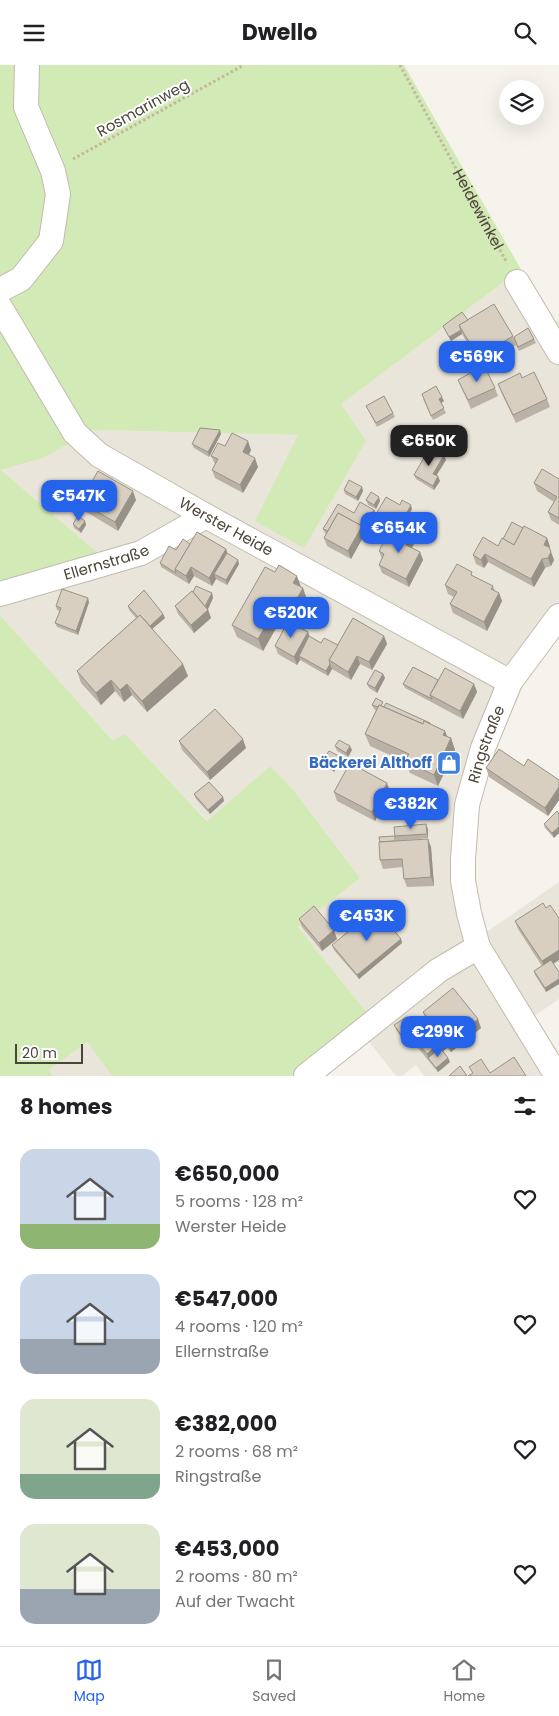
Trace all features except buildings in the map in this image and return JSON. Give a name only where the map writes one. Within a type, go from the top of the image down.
[{"type":"street","points":[[0,290],[21,279],[51,241],[58,194],[53,171],[26,107],[27,65]]},
{"type":"street","points":[[517,282],[559,352]]},
{"type":"street","name":"Werster Heide","points":[[0,307],[75,433],[99,455],[206,516],[510,682]]},
{"type":"street","name":"Ellernstraße","points":[[0,594],[141,553],[206,516]]},
{"type":"street","name":"Ringstraße","points":[[557,1076],[478,947],[469,913],[464,881],[464,829],[467,805],[483,748],[510,682],[559,615]]},
{"type":"street","points":[[306,1076],[439,971],[478,947]]},
{"type":"path","name":"Rosmarinweg","points":[[53,171],[244,65]]},
{"type":"path","name":"Heidewinkel","points":[[400,65],[517,282]]},
{"type":"shaded area","points":[[505,281],[552,322],[559,321],[559,632],[525,682],[492,754],[475,813],[472,882],[485,933],[559,882],[559,999],[534,1016],[559,1076],[424,1076],[416,1065],[402,1076],[396,1076],[359,1029],[372,1019],[298,927],[360,878],[291,787],[270,766],[208,821],[125,735],[113,741],[0,615],[0,606],[114,567],[1,470],[43,458],[94,430],[299,435],[256,521],[340,404]]},
{"type":"shaded area","points":[[87,1042],[112,1076],[53,1076],[49,1070]]},
{"type":"green space","points":[[0,65],[404,65],[523,273],[505,281],[341,404],[366,441],[304,548],[255,521],[298,435],[94,430],[43,458],[1,470],[114,567],[0,606]]},
{"type":"green space","points":[[0,615],[113,741],[125,734],[207,821],[270,766],[291,787],[360,878],[298,927],[372,1019],[324,1076],[112,1076],[87,1042],[49,1070],[53,1076],[0,1076]]},
{"type":"place","name":"Bäckerei Althoff","points":[[449,763]]}]
